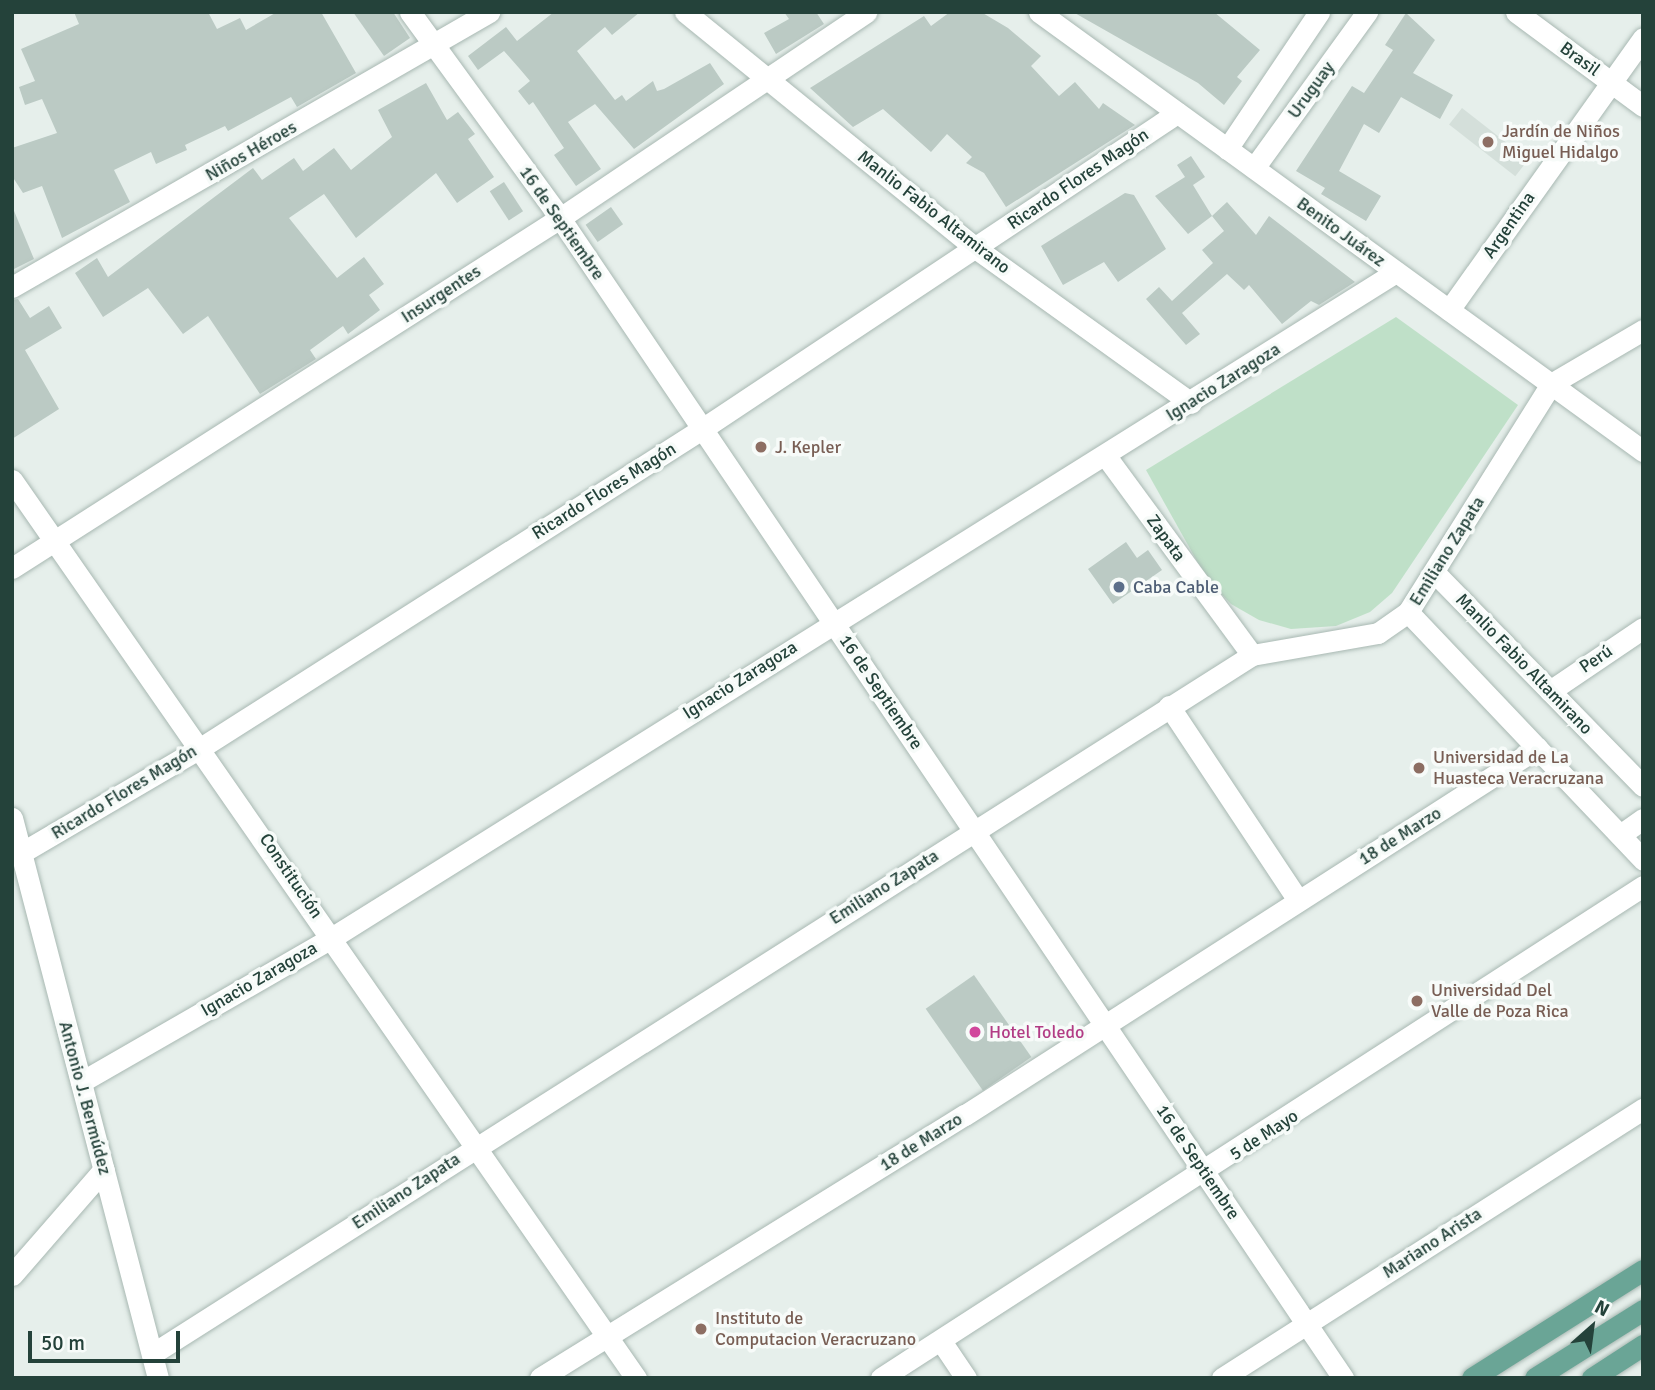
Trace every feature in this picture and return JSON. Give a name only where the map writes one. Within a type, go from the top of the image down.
[{"type":"main road","points":[[1472,1378],[1643,1270]]},
{"type":"main road","points":[[1535,1378],[1643,1310]]},
{"type":"main road","points":[[1592,1378],[1643,1345]]},
{"type":"street","name":"16 de Septiembre","points":[[410,12],[560,218],[1343,1378]]},
{"type":"street","name":"Niños Héroes","points":[[12,287],[433,47],[489,12]]},
{"type":"street","name":"Manlio Fabio Altamirano","points":[[685,12],[974,247],[1191,403]]},
{"type":"street","name":"Insurgentes","points":[[12,568],[560,218],[866,12]]},
{"type":"street","name":"Benito Juárez","points":[[1039,12],[1643,451]]},
{"type":"street","name":"Uruguay","points":[[1227,149],[1319,12]]},
{"type":"street","name":"Uruguay","points":[[1254,168],[1367,12]]},
{"type":"street","name":"Brasil","points":[[1516,12],[1643,106]]},
{"type":"street","name":"Argentina","points":[[1449,310],[1643,38]]},
{"type":"street","name":"Ricardo Flores Magón","points":[[22,853],[202,747],[702,429],[1177,113]]},
{"type":"street","name":"Ignacio Zaragoza","points":[[81,1082],[333,937],[834,621],[1191,403],[1396,272]]},
{"type":"street","points":[[1551,384],[1643,330]]},
{"type":"street","name":"Emiliano Zapata","points":[[152,1354],[1252,655],[1378,633],[1408,612],[1551,384]]},
{"type":"street","name":"Zapata","points":[[1105,455],[1252,655]]},
{"type":"street","name":"Constitución","points":[[12,480],[52,544],[202,747],[636,1378]]},
{"type":"street","name":"Manlio Fabio Altamirano","points":[[1434,572],[1643,786]]},
{"type":"street","points":[[1408,612],[1643,860]]},
{"type":"street","name":"Perú","points":[[1550,691],[1643,628]]},
{"type":"street","points":[[1169,706],[1298,900]]},
{"type":"street","name":"18 de Marzo","points":[[540,1378],[965,1115],[1104,1023],[1537,748]]},
{"type":"street","name":"Antonio J. Bermúdez","points":[[12,818],[158,1378]]},
{"type":"street","points":[[1620,835],[1643,819]]},
{"type":"street","name":"5 de Mayo","points":[[881,1378],[1205,1173],[1643,886]]},
{"type":"street","name":"Mariano Arista","points":[[1222,1378],[1643,1109]]},
{"type":"street","points":[[12,1275],[104,1169]]},
{"type":"street","points":[[941,1340],[966,1378]]},
{"type":"shaded area","name":"Jardín de Niños Miguel Hidalgo","points":[[1462,108],[1528,160],[1515,176],[1449,125]]},
{"type":"green space","points":[[1396,317],[1518,405],[1392,593],[1370,612],[1336,626],[1291,629],[1259,620],[1231,604],[1207,579],[1146,470]]},
{"type":"building","points":[[74,12],[208,12],[217,29],[240,18],[246,30],[277,12],[321,12],[356,73],[297,107],[291,97],[228,131],[225,126],[185,145],[187,150],[156,164],[151,152],[114,170],[130,202],[62,238],[42,186],[23,193],[12,176],[12,148],[57,133],[42,99],[25,105],[19,87],[35,81],[21,49],[79,24]]},
{"type":"building","points":[[353,12],[393,12],[410,38],[384,56]]},
{"type":"building","points":[[554,12],[640,12],[612,35],[605,27],[577,51],[615,100],[622,95],[626,101],[653,81],[657,91],[664,89],[710,63],[724,84],[634,149],[595,104],[568,122],[601,169],[576,186],[554,155],[564,148],[533,102],[529,105],[518,91],[530,81],[504,51],[478,70],[468,56],[506,27],[517,41]]},
{"type":"building","points":[[784,12],[816,12],[824,24],[776,54],[764,33],[789,19]]},
{"type":"building","points":[[950,12],[981,12],[1008,28],[1041,56],[1031,66],[1059,96],[1075,82],[1099,109],[1103,103],[1135,125],[1006,207],[984,173],[966,163],[972,157],[947,134],[931,152],[883,109],[853,127],[810,88],[924,16],[931,26]]},
{"type":"building","points":[[1073,12],[1214,12],[1260,50],[1237,77],[1242,81],[1224,105],[1198,83]]},
{"type":"building","points":[[1406,13],[1435,40],[1413,73],[1453,95],[1440,119],[1401,97],[1379,133],[1364,124],[1339,171],[1381,196],[1366,221],[1321,194],[1325,188],[1296,171],[1352,86],[1364,93],[1393,50],[1385,45]]},
{"type":"building","points":[[426,83],[447,120],[458,112],[475,134],[468,139],[494,177],[457,203],[436,173],[356,238],[324,194],[289,218],[337,278],[364,257],[384,284],[369,295],[380,310],[348,334],[343,326],[310,350],[316,359],[260,394],[208,316],[183,334],[148,288],[103,317],[75,273],[97,258],[108,277],[253,168],[262,180],[294,158],[303,171],[334,148],[351,170],[392,137],[378,110]]},
{"type":"building","points":[[1191,156],[1205,177],[1193,185],[1212,216],[1188,234],[1155,196],[1185,177],[1177,165]]},
{"type":"building","points":[[504,182],[523,211],[509,221],[490,191]]},
{"type":"building","points":[[1125,193],[1134,195],[1166,249],[1118,282],[1104,262],[1063,285],[1041,246]]},
{"type":"building","points":[[1227,202],[1256,235],[1269,216],[1355,282],[1319,305],[1311,301],[1282,324],[1249,285],[1244,290],[1227,274],[1182,313],[1200,334],[1186,345],[1146,299],[1159,287],[1172,301],[1213,263],[1202,250],[1224,231],[1212,216]]},
{"type":"building","points":[[12,206],[34,259],[12,270]]},
{"type":"building","points":[[611,207],[623,224],[598,242],[586,225]]},
{"type":"building","points":[[18,299],[30,318],[49,306],[62,328],[25,350],[59,409],[12,439],[12,300]]},
{"type":"building","name":"Caba Cable","points":[[1126,542],[1137,558],[1148,550],[1162,570],[1113,604],[1088,569]]},
{"type":"building","points":[[974,975],[1031,1057],[983,1091],[926,1009]]},
{"type":"place","name":"Jardín de Niños Miguel Hidalgo","points":[[1488,142]]},
{"type":"place","name":"J. Kepler","points":[[761,447]]},
{"type":"place","name":"Caba Cable","points":[[1119,587]]},
{"type":"place","name":"Universidad de La Huasteca Veracruzana","points":[[1419,768]]},
{"type":"place","name":"Universidad Del Valle de Poza Rica","points":[[1417,1001]]},
{"type":"place","name":"Hotel Toledo","points":[[975,1032]]},
{"type":"place","name":"Instituto de Computacion Veracruzano","points":[[701,1329]]}]
